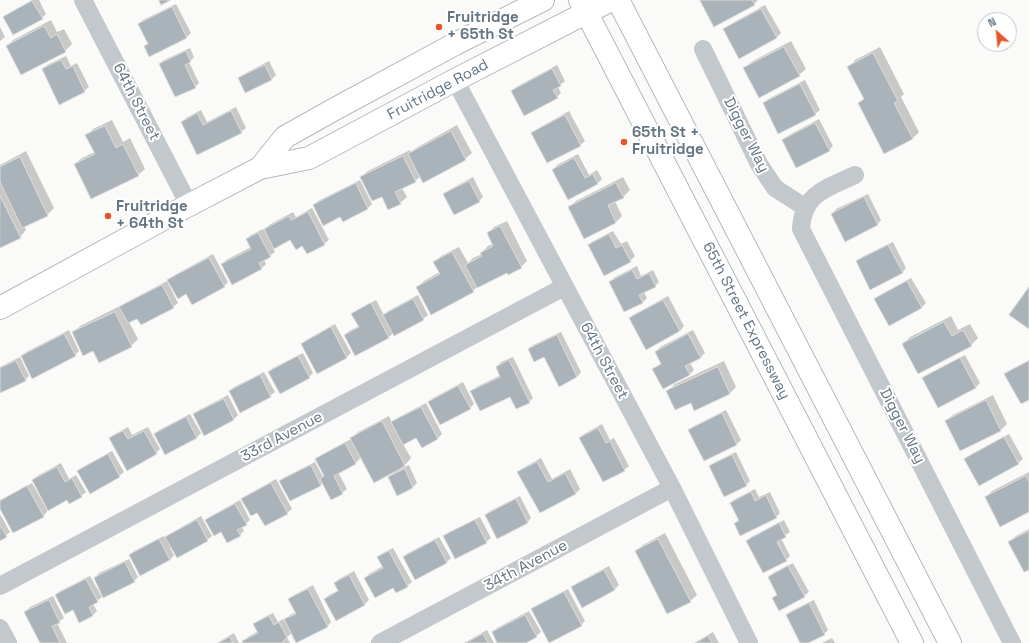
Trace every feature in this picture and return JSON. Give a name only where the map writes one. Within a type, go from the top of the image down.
[{"type":"main road","name":"Fruitridge Road","points":[[260,168],[285,137],[448,47],[543,0]]},
{"type":"main road","name":"Fruitridge Road","points":[[0,308],[260,168],[309,158],[455,80],[583,6],[611,0]]},
{"type":"main road","points":[[618,0],[950,643]]},
{"type":"main road","name":"65th Street Expressway","points":[[583,6],[912,643]]},
{"type":"street","name":"64th Street","points":[[83,0],[189,205]]},
{"type":"street","name":"Digger Way","points":[[703,49],[759,164],[775,188],[806,208]]},
{"type":"street","name":"64th Street","points":[[455,80],[672,488],[749,643]]},
{"type":"street","name":"Digger Way","points":[[855,175],[816,193],[802,217],[801,229],[1012,643]]},
{"type":"street","name":"33rd Avenue","points":[[0,586],[564,287]]},
{"type":"street","name":"34th Avenue","points":[[380,643],[672,488]]},
{"type":"street","points":[[0,628],[8,643]]},
{"type":"building","points":[[159,0],[171,0],[161,5]]},
{"type":"building","points":[[700,0],[752,0],[755,5],[714,27]]},
{"type":"building","points":[[32,1],[43,19],[13,35],[3,17]]},
{"type":"building","points":[[172,7],[187,38],[149,57],[144,46],[148,44],[138,24]]},
{"type":"building","points":[[761,9],[777,38],[739,59],[723,29]]},
{"type":"building","points":[[44,26],[51,38],[57,34],[66,52],[21,75],[6,46]]},
{"type":"building","points":[[784,47],[800,76],[759,98],[743,68]]},
{"type":"building","points":[[186,51],[191,62],[185,65],[196,88],[175,97],[159,64]]},
{"type":"building","points":[[873,53],[898,101],[894,103],[913,139],[884,154],[858,103],[864,99],[847,67]]},
{"type":"building","points":[[61,60],[66,69],[73,66],[85,92],[59,105],[42,69]]},
{"type":"building","points":[[265,65],[272,80],[245,93],[238,78]]},
{"type":"building","points":[[552,69],[561,86],[553,90],[558,98],[524,116],[511,91]]},
{"type":"building","points":[[800,84],[816,115],[778,134],[763,103]]},
{"type":"building","points":[[231,111],[242,133],[197,155],[181,122],[197,113],[203,125]]},
{"type":"building","points":[[565,115],[581,146],[547,163],[531,133]]},
{"type":"building","points":[[815,123],[830,151],[796,168],[782,140]]},
{"type":"building","points":[[105,126],[116,148],[123,144],[139,176],[91,199],[74,164],[95,154],[85,135]]},
{"type":"building","points":[[451,131],[466,160],[423,183],[408,154]]},
{"type":"building","points":[[403,156],[416,182],[395,192],[401,204],[388,210],[382,197],[372,201],[360,177]]},
{"type":"building","points":[[20,157],[48,216],[22,228],[0,182],[0,167]]},
{"type":"building","points":[[574,158],[585,178],[593,174],[598,184],[568,200],[552,170]]},
{"type":"building","points":[[469,181],[480,202],[454,215],[443,194]]},
{"type":"building","points":[[356,183],[368,209],[343,222],[340,217],[323,226],[313,205]]},
{"type":"building","points":[[616,183],[624,198],[608,205],[616,223],[584,239],[568,207]]},
{"type":"building","points":[[0,196],[21,238],[0,248]]},
{"type":"building","points":[[864,197],[878,225],[845,242],[831,214]]},
{"type":"building","points":[[308,212],[325,245],[307,254],[302,246],[296,250],[290,240],[274,249],[264,229],[289,216],[291,220]]},
{"type":"building","points":[[500,226],[522,268],[508,275],[507,273],[477,288],[465,265],[482,256],[480,253],[493,246],[487,233]]},
{"type":"building","points":[[258,233],[271,257],[259,263],[262,269],[232,285],[221,264],[251,249],[246,239]]},
{"type":"building","points":[[609,234],[616,248],[622,245],[631,262],[604,276],[588,245]]},
{"type":"building","points":[[888,245],[903,273],[870,290],[856,261]]},
{"type":"building","points":[[452,252],[474,292],[431,315],[416,287],[440,274],[433,262]]},
{"type":"building","points":[[209,258],[225,287],[192,305],[186,294],[178,299],[167,280]]},
{"type":"building","points":[[632,270],[637,279],[649,273],[656,287],[639,295],[643,303],[624,312],[609,282]]},
{"type":"building","points":[[907,281],[922,308],[889,326],[874,299]]},
{"type":"building","points":[[162,285],[174,308],[141,325],[137,319],[128,323],[119,307]]},
{"type":"building","points":[[1029,287],[1029,329],[1009,315]]},
{"type":"building","points":[[413,299],[424,320],[394,336],[383,315]]},
{"type":"building","points":[[663,300],[680,331],[646,350],[629,318]]},
{"type":"building","points":[[371,303],[389,338],[355,356],[344,335],[359,327],[351,314]]},
{"type":"building","points":[[115,312],[132,347],[99,363],[93,351],[83,356],[72,332]]},
{"type":"building","points":[[944,322],[952,336],[963,330],[972,346],[918,374],[902,344]]},
{"type":"building","points":[[331,327],[347,358],[317,374],[301,344]]},
{"type":"building","points":[[64,334],[76,356],[32,379],[21,356]]},
{"type":"building","points":[[688,334],[701,358],[685,366],[690,375],[663,389],[652,369],[661,364],[655,352]]},
{"type":"building","points":[[557,335],[577,377],[559,387],[544,357],[534,362],[528,349]]},
{"type":"building","points":[[298,356],[310,378],[280,394],[268,372]]},
{"type":"building","points":[[960,358],[976,388],[938,408],[922,378]]},
{"type":"building","points":[[509,360],[530,403],[516,409],[510,397],[480,411],[470,391],[500,377],[496,367]]},
{"type":"building","points":[[16,361],[26,381],[0,393],[0,368]]},
{"type":"building","points":[[1029,361],[1029,400],[1021,404],[1004,374]]},
{"type":"building","points":[[718,367],[730,394],[694,411],[691,403],[675,410],[666,391]]},
{"type":"building","points":[[260,375],[271,397],[240,413],[229,391]]},
{"type":"building","points":[[458,386],[471,409],[440,425],[428,402]]},
{"type":"building","points":[[224,399],[234,420],[204,436],[193,414]]},
{"type":"building","points":[[986,400],[1001,431],[960,451],[945,421]]},
{"type":"building","points":[[421,407],[438,439],[422,448],[416,438],[403,445],[391,422]]},
{"type":"building","points":[[722,413],[737,445],[704,461],[688,430]]},
{"type":"building","points":[[186,417],[197,438],[165,455],[154,434]]},
{"type":"building","points":[[382,421],[405,466],[374,483],[350,438]]},
{"type":"building","points":[[598,428],[606,443],[610,441],[625,471],[603,482],[579,438]]},
{"type":"building","points":[[123,431],[128,439],[144,431],[157,454],[127,471],[109,438]]},
{"type":"building","points":[[1004,437],[1019,464],[979,486],[964,459]]},
{"type":"building","points":[[345,443],[356,464],[334,476],[343,494],[331,500],[320,479],[324,476],[315,459]]},
{"type":"building","points":[[108,454],[120,477],[90,494],[77,471]]},
{"type":"building","points":[[732,455],[747,486],[724,497],[709,466]]},
{"type":"building","points":[[537,462],[548,482],[565,473],[576,494],[540,513],[517,472]]},
{"type":"building","points":[[311,465],[321,486],[290,501],[279,481]]},
{"type":"building","points":[[57,467],[65,482],[72,478],[82,497],[69,504],[67,500],[48,511],[32,480]]},
{"type":"building","points":[[405,469],[413,488],[397,496],[388,477]]},
{"type":"building","points":[[1026,476],[1029,482],[1029,512],[1000,527],[985,497]]},
{"type":"building","points":[[271,483],[288,514],[265,526],[257,513],[251,516],[241,499]]},
{"type":"building","points":[[27,486],[44,517],[13,533],[0,509],[0,501]]},
{"type":"building","points":[[751,492],[755,501],[766,495],[777,518],[740,536],[734,523],[739,521],[730,503]]},
{"type":"building","points":[[516,499],[528,523],[497,539],[485,515]]},
{"type":"building","points":[[235,504],[247,525],[237,530],[241,536],[227,543],[221,532],[214,536],[205,520]]},
{"type":"building","points":[[197,520],[208,541],[177,558],[165,537]]},
{"type":"building","points":[[475,520],[487,543],[455,559],[443,536]]},
{"type":"building","points":[[779,523],[786,537],[777,542],[787,561],[763,573],[746,541]]},
{"type":"building","points":[[0,525],[7,537],[0,541]]},
{"type":"building","points":[[1029,531],[1029,570],[1024,572],[1008,542]]},
{"type":"building","points":[[159,539],[170,560],[140,576],[129,555]]},
{"type":"building","points":[[658,539],[691,602],[667,614],[635,551]]},
{"type":"building","points":[[435,540],[447,563],[415,580],[403,557]]},
{"type":"building","points":[[389,551],[408,587],[396,593],[393,588],[375,598],[364,578],[383,568],[377,557]]},
{"type":"building","points":[[125,562],[135,582],[103,598],[94,578]]},
{"type":"building","points":[[788,566],[805,597],[779,611],[772,598],[777,595],[768,577]]},
{"type":"building","points":[[604,570],[615,590],[582,608],[571,587]]},
{"type":"building","points":[[349,575],[365,605],[336,621],[324,599],[338,591],[334,583]]},
{"type":"building","points":[[86,579],[98,602],[89,607],[93,616],[79,623],[73,610],[65,614],[55,595]]},
{"type":"building","points":[[308,589],[328,627],[296,643],[284,619],[296,614],[288,599]]},
{"type":"building","points":[[564,592],[582,626],[549,643],[531,609]]},
{"type":"building","points":[[49,600],[60,623],[52,626],[60,643],[40,643],[24,612]]},
{"type":"building","points":[[809,603],[825,635],[808,643],[800,643],[786,615]]},
{"type":"building","points":[[525,615],[537,637],[526,643],[497,643],[492,632]]},
{"type":"building","points":[[269,616],[274,625],[279,622],[287,638],[283,641],[284,643],[243,643],[242,641],[258,633],[253,624]]},
{"type":"building","points":[[483,634],[488,643],[466,643]]},
{"type":"building","points":[[708,636],[712,643],[696,643]]},
{"type":"building","points":[[230,637],[233,643],[218,643]]},
{"type":"place","name":"Fruitridge + 65th St","points":[[439,27]]},
{"type":"place","name":"65th St + Fruitridge","points":[[624,142]]},
{"type":"place","name":"Fruitridge + 64th St","points":[[108,216]]}]
